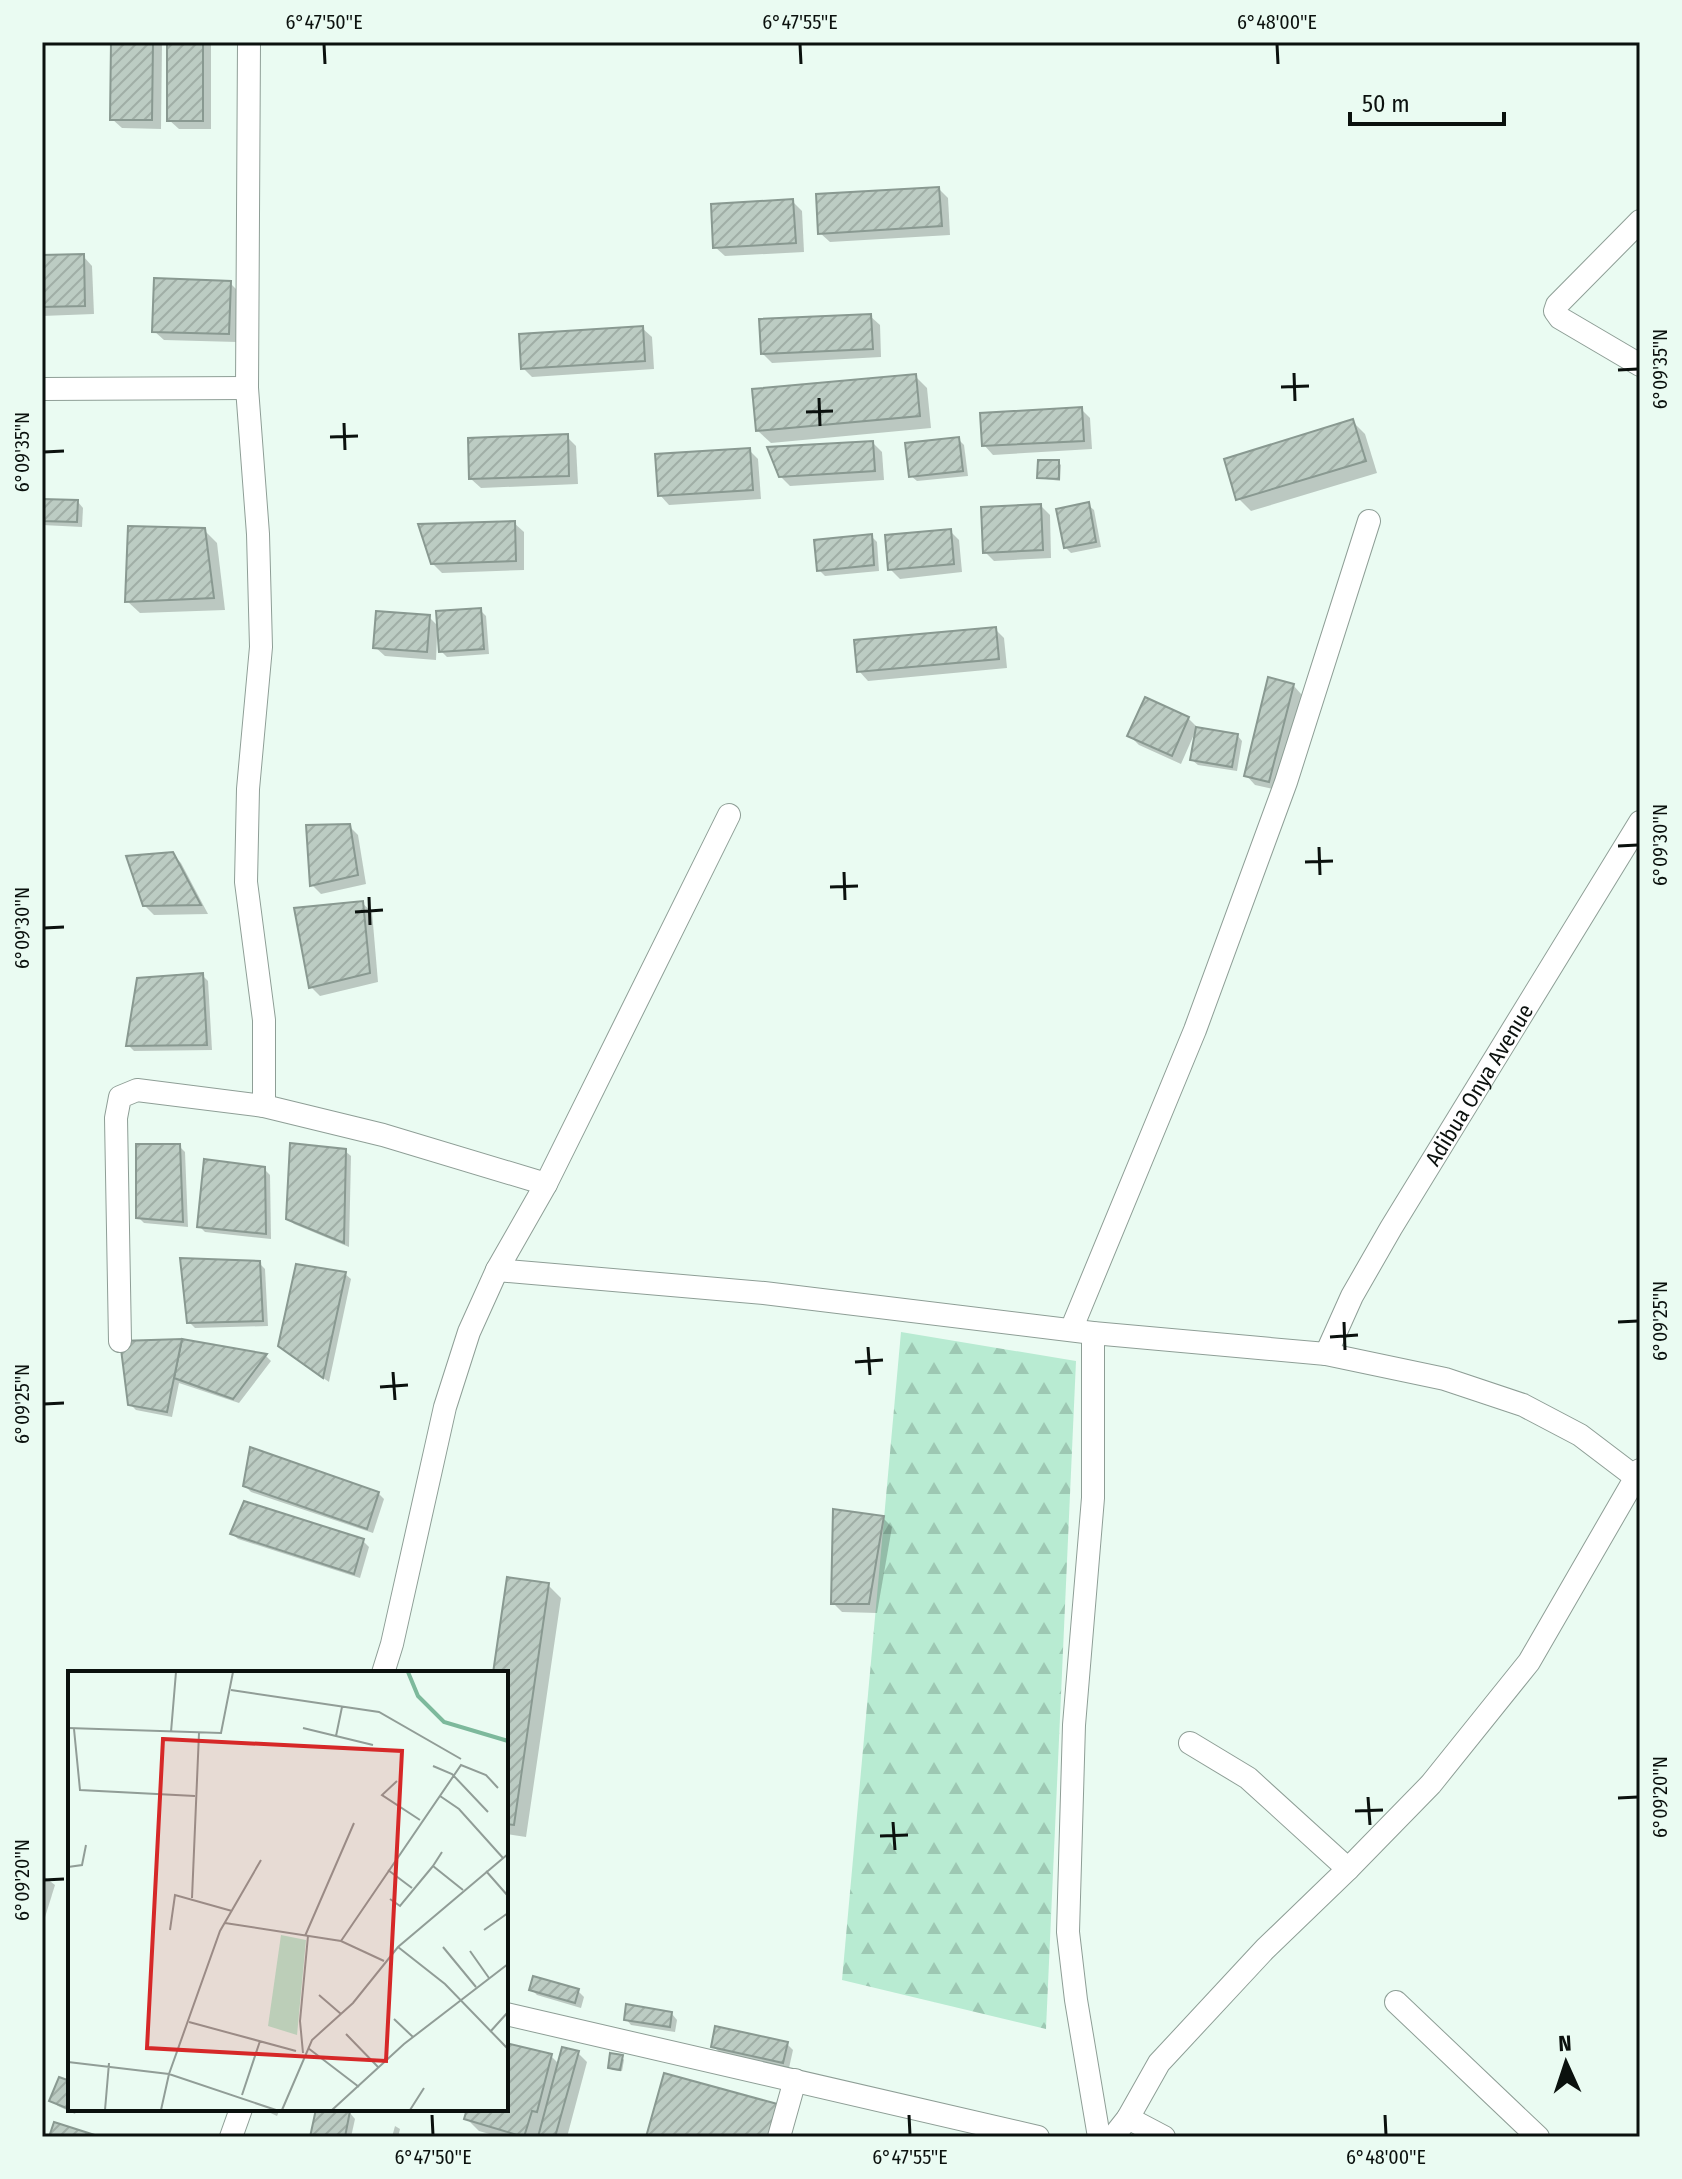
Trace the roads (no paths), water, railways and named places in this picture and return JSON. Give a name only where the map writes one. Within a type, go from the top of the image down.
[{"type":"street","points":[[249,42],[247,388],[258,534],[261,647],[248,789],[246,882],[264,1020],[264,1106]]},
{"type":"street","points":[[1640,221],[1557,305],[1555,311],[1560,318],[1640,365]]},
{"type":"street","points":[[42,389],[247,388]]},
{"type":"street","points":[[1099,2137],[1068,1932],[1074,1725],[1093,1498],[1082,1332],[1286,782],[1369,521]]},
{"type":"street","points":[[384,1671],[445,1407],[469,1332],[497,1270],[546,1184],[729,815]]},
{"type":"street","name":"Adibua Onya Avenue","points":[[1326,1354],[1352,1296],[1391,1228],[1637,836]]},
{"type":"street","points":[[120,1341],[116,1118],[120,1097],[137,1090],[264,1106],[383,1135],[546,1184]]},
{"type":"street","points":[[497,1270],[764,1293],[1082,1332],[1326,1354],[1445,1379],[1523,1405],[1580,1435],[1637,1473],[1529,1662],[1431,1784],[1212,2003],[1159,2063],[1128,2118],[1113,2137]]},
{"type":"street","points":[[1190,1743],[1248,1778],[1348,1869]]},
{"type":"street","points":[[1396,2002],[1538,2137]]},
{"type":"street","points":[[508,2014],[1038,2137]]},
{"type":"street","points":[[779,2137],[795,2080]]},
{"type":"street","points":[[231,2137],[240,2111]]},
{"type":"street","points":[[1128,2118],[1164,2137]]}]
